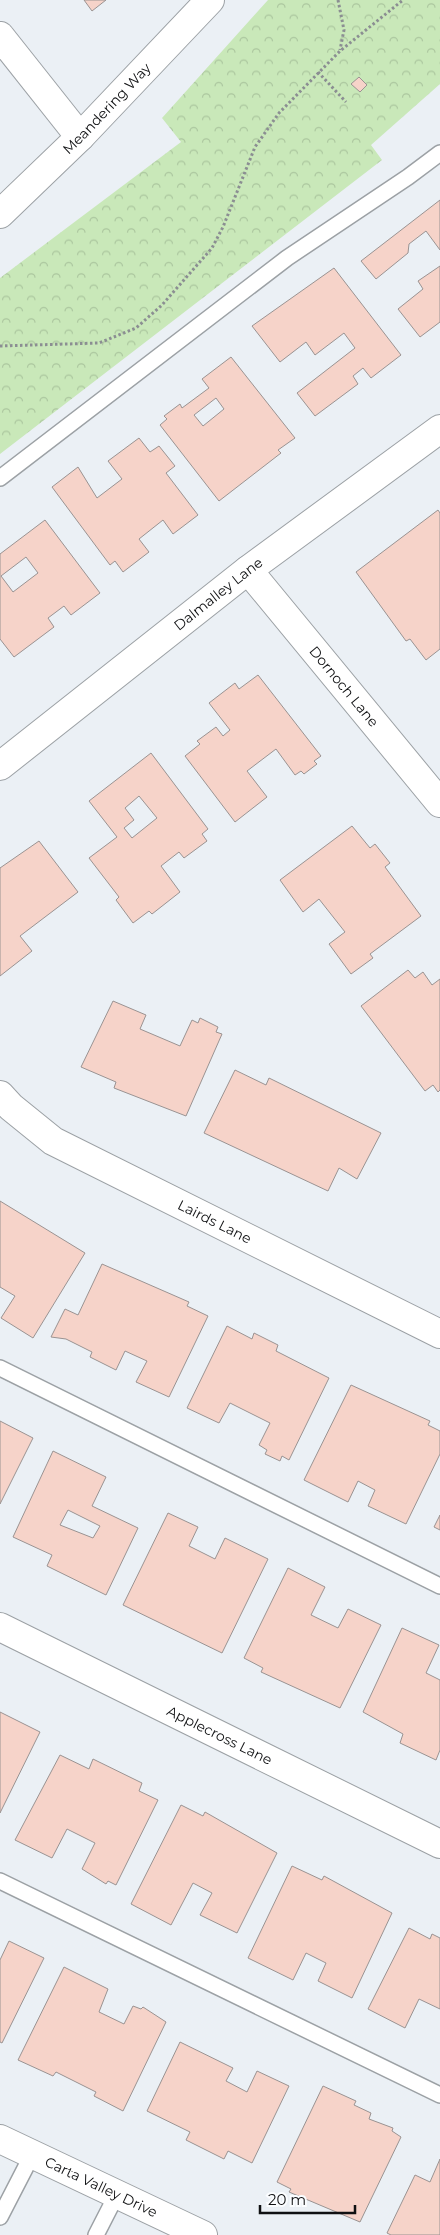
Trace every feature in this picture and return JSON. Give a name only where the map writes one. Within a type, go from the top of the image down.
[{"type":"street","name":"Meandering Way","points":[[0,214],[80,137],[210,0]]},
{"type":"street","points":[[0,36],[80,137]]},
{"type":"street","name":"Dalmalley Lane","points":[[3,758],[248,570],[439,431]]},
{"type":"street","name":"Dornoch Lane","points":[[248,570],[440,803]]},
{"type":"street","name":"Lairds Lane","points":[[0,1095],[11,1107],[53,1140],[440,1334]]},
{"type":"street","name":"Applecross Lane","points":[[0,1628],[440,1844]]},
{"type":"street","name":"Carta Valley Drive","points":[[0,2139],[203,2235]]},
{"type":"lane","points":[[0,478],[287,258],[440,153]]},
{"type":"lane","points":[[0,1368],[440,1586]]},
{"type":"lane","points":[[0,1881],[440,2094]]},
{"type":"lane","points":[[0,2217],[32,2155]]},
{"type":"lane","points":[[96,2235],[117,2194]]},
{"type":"path","points":[[338,0],[344,30],[340,51]]},
{"type":"path","points":[[0,346],[99,343],[136,328],[162,305],[212,248],[223,227],[255,147],[279,113],[340,51],[403,0]]},
{"type":"path","points":[[318,72],[346,102]]},
{"type":"green space","points":[[268,0],[440,0],[440,84],[371,145],[382,160],[0,454],[0,278],[181,142],[162,118]]},
{"type":"building","points":[[84,0],[106,0],[92,11]]},
{"type":"building","points":[[359,77],[367,85],[360,92],[351,84]]},
{"type":"building","points":[[440,200],[440,250],[426,231],[409,244],[408,253],[376,279],[361,261]]},
{"type":"building","points":[[440,266],[440,322],[420,337],[398,309],[423,289],[418,281]]},
{"type":"building","points":[[334,268],[401,355],[371,378],[363,368],[353,376],[358,384],[315,416],[297,393],[355,348],[344,333],[315,355],[306,342],[280,362],[252,326]]},
{"type":"building","points":[[231,357],[295,438],[278,450],[281,453],[219,501],[160,425],[167,419],[164,416],[180,404],[182,408],[209,388],[202,379]],"holes":[[[216,398],[224,409],[203,426],[194,415]]]},
{"type":"building","points":[[139,438],[150,452],[159,446],[175,466],[166,473],[198,515],[173,534],[163,520],[139,539],[149,552],[123,572],[115,561],[110,565],[52,487],[78,467],[97,498],[122,479],[108,461]]},
{"type":"building","points":[[438,510],[440,513],[440,649],[426,660],[410,639],[406,641],[356,572]]},
{"type":"building","points":[[45,520],[100,593],[71,615],[64,606],[48,618],[54,627],[14,657],[0,639],[0,554]],"holes":[[[26,557],[38,573],[13,592],[1,576]]]},
{"type":"building","points":[[258,675],[321,756],[314,761],[317,764],[304,774],[301,771],[295,775],[276,749],[247,771],[267,797],[235,822],[185,756],[200,744],[197,741],[216,727],[223,736],[230,730],[209,703],[235,683],[239,689]]},
{"type":"building","points":[[151,753],[208,829],[202,834],[207,841],[184,858],[179,852],[161,866],[180,892],[152,914],[149,911],[133,923],[116,900],[119,897],[89,858],[117,837],[89,801]],"holes":[[[139,796],[157,818],[132,838],[124,828],[134,820],[125,808]]]},
{"type":"building","points":[[352,826],[370,848],[375,844],[390,863],[385,867],[421,916],[370,954],[373,958],[351,974],[329,944],[345,932],[319,899],[303,912],[280,880]]},
{"type":"building","points":[[39,841],[78,892],[20,936],[32,951],[0,976],[0,868]]},
{"type":"building","points":[[408,970],[415,978],[423,972],[432,985],[440,979],[440,1090],[438,1092],[433,1085],[425,1091],[361,1006]]},
{"type":"building","points":[[113,1001],[146,1015],[140,1029],[180,1046],[192,1020],[198,1023],[200,1018],[218,1027],[216,1032],[222,1034],[186,1116],[114,1088],[116,1082],[81,1067]]},
{"type":"building","points":[[235,1070],[266,1085],[269,1078],[381,1133],[357,1179],[339,1168],[328,1191],[204,1133]]},
{"type":"building","points":[[0,1201],[85,1253],[33,1338],[1,1318],[15,1296],[0,1287]]},
{"type":"building","points":[[102,1264],[189,1302],[187,1306],[208,1316],[169,1397],[136,1382],[147,1361],[125,1351],[116,1370],[90,1357],[92,1352],[66,1339],[51,1337],[65,1309],[78,1315]]},
{"type":"building","points":[[227,1326],[252,1339],[254,1333],[278,1345],[276,1351],[329,1378],[289,1460],[282,1456],[280,1461],[265,1454],[267,1450],[259,1445],[270,1423],[230,1403],[219,1423],[187,1408]]},
{"type":"building","points":[[351,1385],[430,1421],[428,1425],[440,1431],[440,1454],[406,1524],[368,1506],[375,1490],[358,1481],[348,1502],[304,1480]]},
{"type":"building","points":[[0,1421],[33,1438],[0,1504]]},
{"type":"building","points":[[53,1451],[106,1477],[92,1506],[138,1528],[106,1595],[47,1566],[52,1555],[13,1537]],"holes":[[[68,1510],[100,1526],[93,1538],[60,1525]]]},
{"type":"building","points":[[168,1513],[198,1527],[189,1546],[215,1559],[225,1538],[268,1559],[222,1653],[123,1605]]},
{"type":"building","points":[[440,1515],[440,1530],[434,1527]]},
{"type":"building","points":[[288,1568],[325,1587],[311,1615],[338,1628],[348,1609],[381,1625],[340,1708],[261,1672],[263,1668],[244,1658]]},
{"type":"building","points":[[402,1628],[439,1645],[426,1673],[440,1680],[440,1750],[436,1760],[400,1743],[403,1734],[363,1712]]},
{"type":"building","points":[[0,1712],[40,1732],[0,1813]]},
{"type":"building","points":[[60,1755],[89,1769],[93,1759],[142,1783],[139,1791],[158,1800],[116,1885],[108,1881],[106,1884],[82,1869],[95,1843],[67,1829],[52,1858],[15,1840]]},
{"type":"building","points":[[181,1805],[203,1816],[205,1812],[277,1853],[237,1933],[200,1915],[212,1893],[193,1883],[171,1925],[131,1904]]},
{"type":"building","points":[[292,1866],[322,1880],[324,1876],[392,1913],[352,1998],[318,1981],[326,1963],[306,1953],[293,1980],[248,1958]]},
{"type":"building","points":[[409,1928],[430,1939],[432,1934],[440,1938],[440,2009],[419,1999],[405,2028],[368,2009]]},
{"type":"building","points":[[9,1941],[44,1958],[2,2043],[0,2042],[0,1960]]},
{"type":"building","points":[[64,1967],[108,1989],[99,2012],[124,2024],[133,2006],[141,2009],[143,2007],[166,2022],[123,2111],[94,2096],[96,2092],[56,2072],[53,2076],[18,2060]]},
{"type":"building","points":[[180,2042],[233,2068],[226,2081],[247,2092],[257,2071],[289,2086],[252,2163],[228,2151],[224,2159],[186,2140],[190,2132],[147,2111]]},
{"type":"building","points":[[323,2086],[356,2101],[354,2105],[371,2113],[369,2119],[393,2128],[392,2131],[401,2137],[360,2222],[289,2192],[291,2189],[277,2182]]},
{"type":"building","points":[[440,2159],[440,2235],[391,2235],[387,2233],[415,2175],[430,2182]]}]
